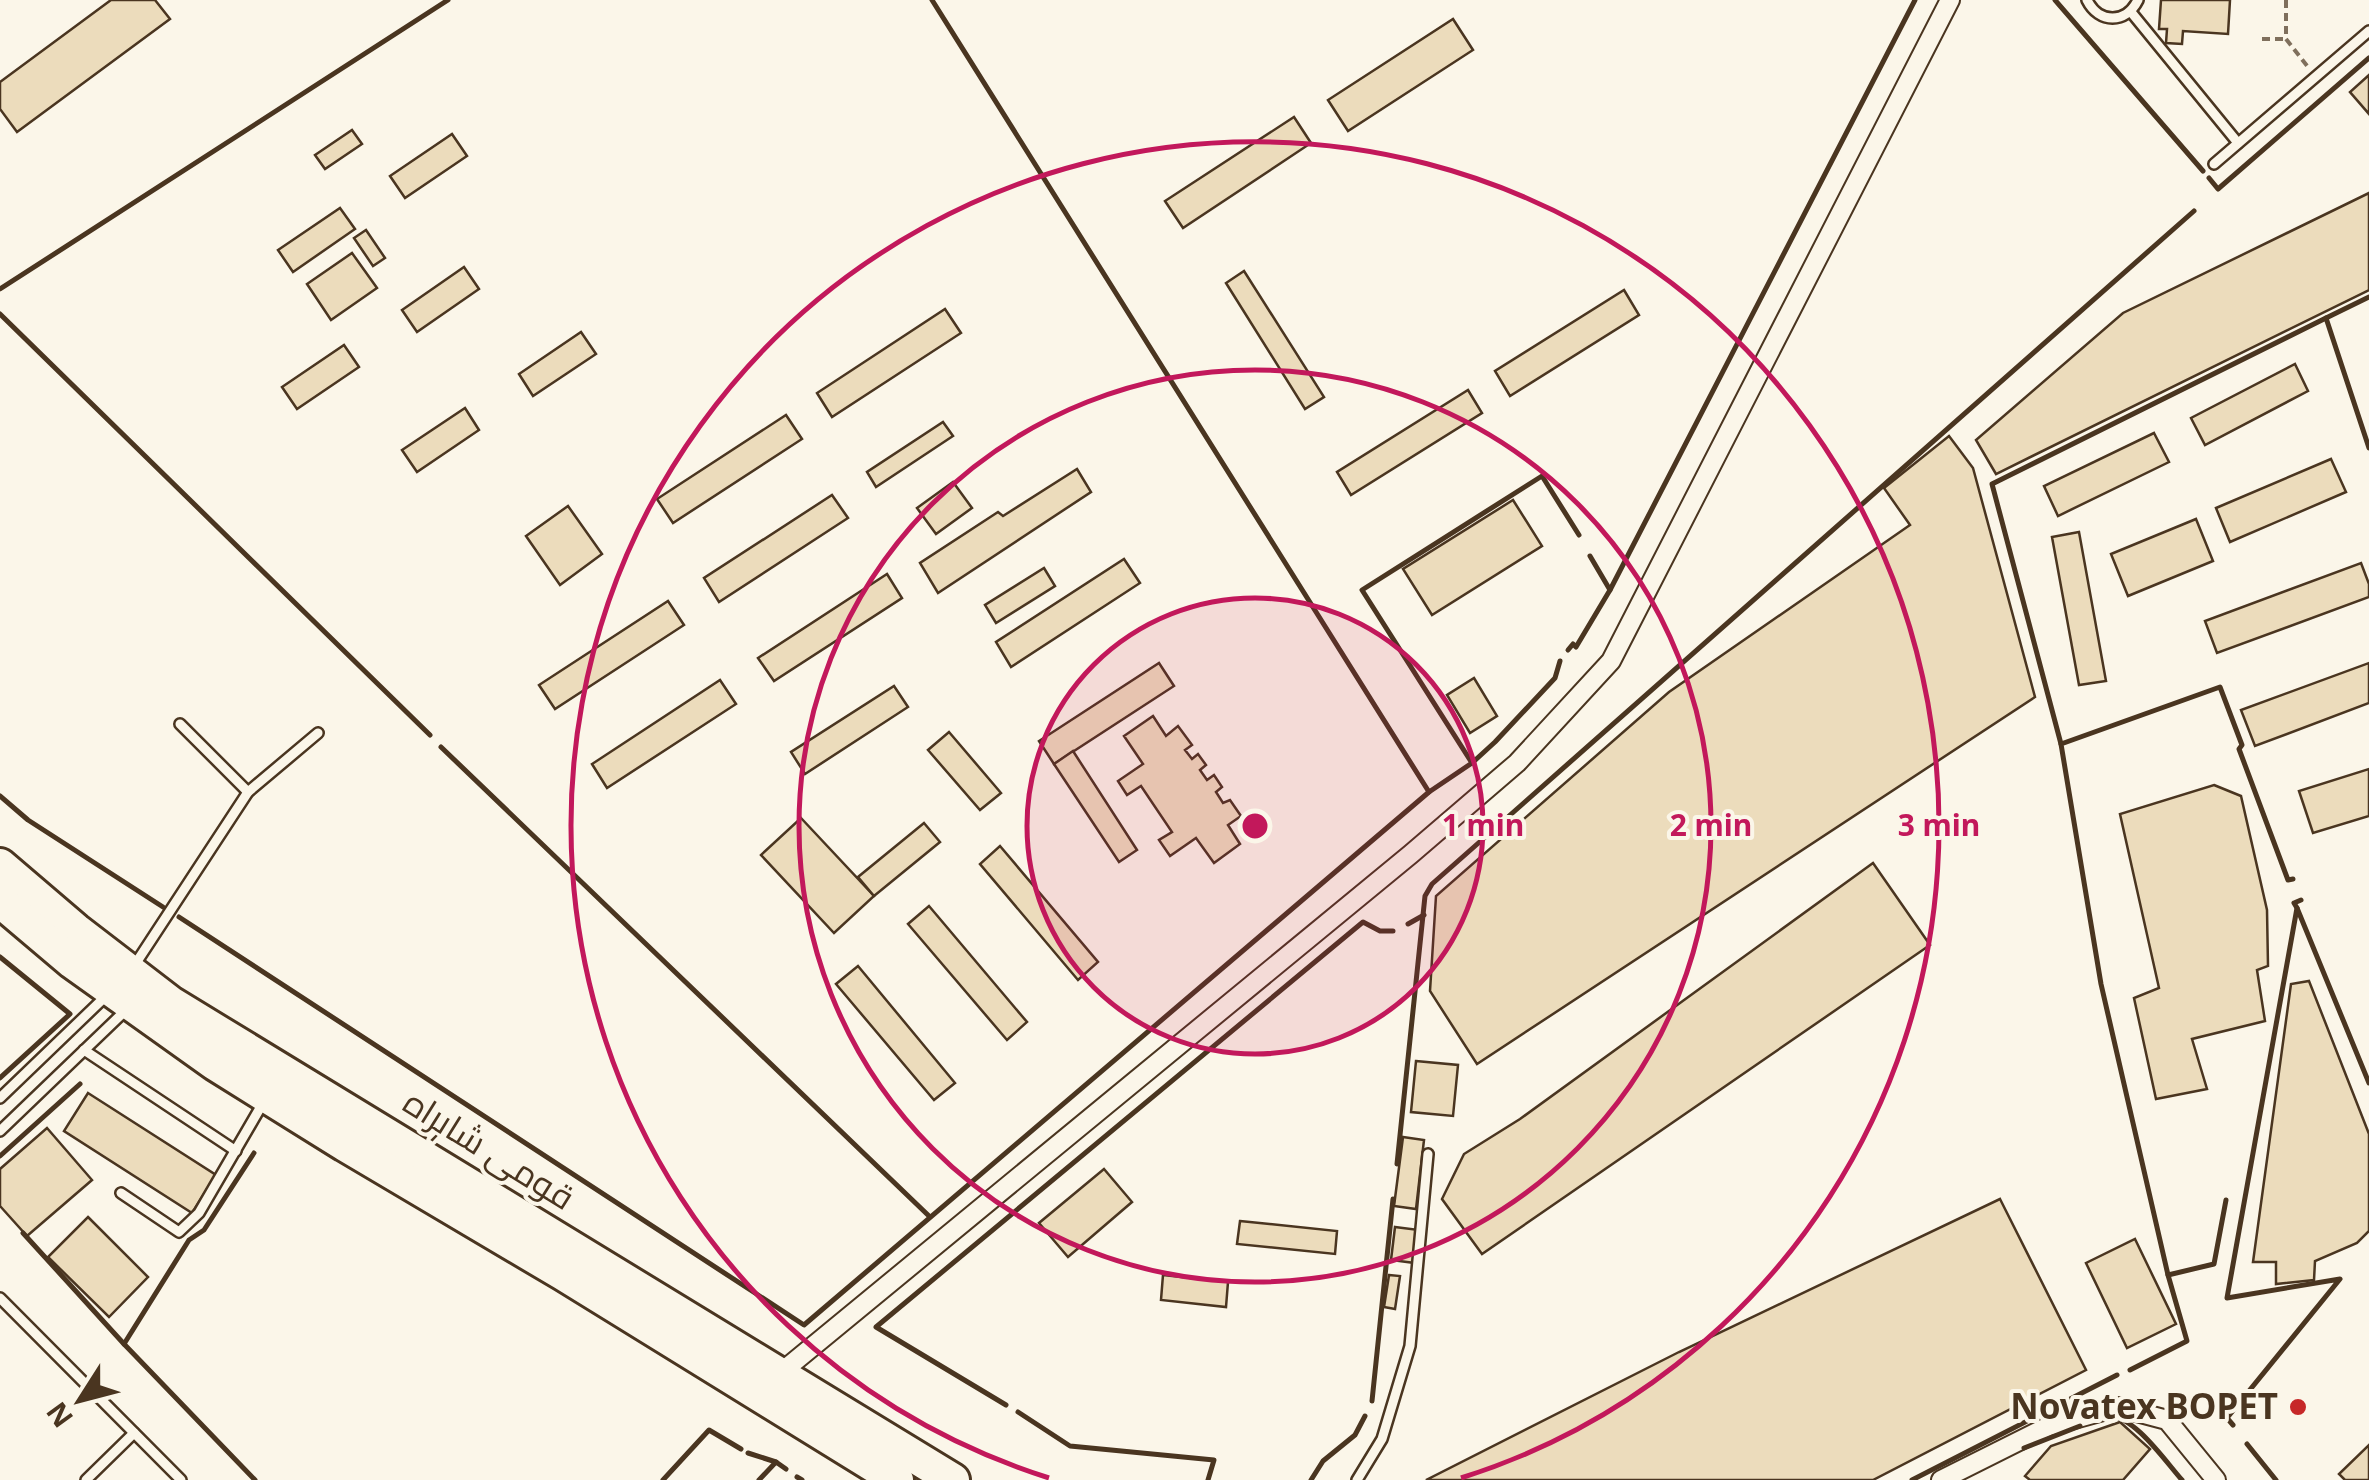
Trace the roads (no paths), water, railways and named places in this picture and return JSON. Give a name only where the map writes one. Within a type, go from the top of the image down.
[{"type":"highway","name":"قومی شاہراہ","points":[[0,865],[76,930],[125,989],[215,1064],[897,1480]]},
{"type":"highway","name":"قومی شاہراہ","points":[[0,901],[72,962],[125,989],[171,1002],[953,1480]]},
{"type":"street","points":[[778,1375],[1517,763],[1611,660],[1950,0]]},
{"type":"street","points":[[1941,1480],[2049,1426],[2118,1407],[2167,1420],[2216,1480]]},
{"type":"lane","points":[[2087,0],[2093,10],[2107,18],[2124,17],[2138,0]]},
{"type":"lane","points":[[2131,12],[2238,143]]},
{"type":"lane","points":[[2214,164],[2369,31]]},
{"type":"lane","points":[[180,724],[248,792]]},
{"type":"lane","points":[[0,1131],[84,1050],[248,792],[318,733]]},
{"type":"lane","points":[[0,1098],[125,989]]},
{"type":"lane","points":[[84,1050],[236,1151]]},
{"type":"lane","points":[[120,1194],[179,1232],[199,1213],[267,1096]]},
{"type":"lane","points":[[1356,1480],[1382,1438],[1410,1346],[1428,1154]]},
{"type":"lane","points":[[0,1298],[181,1480]]},
{"type":"lane","points":[[86,1480],[134,1433]]},
{"type":"place","name":"Novatex BOPET","points":[[2298,1407]]}]
